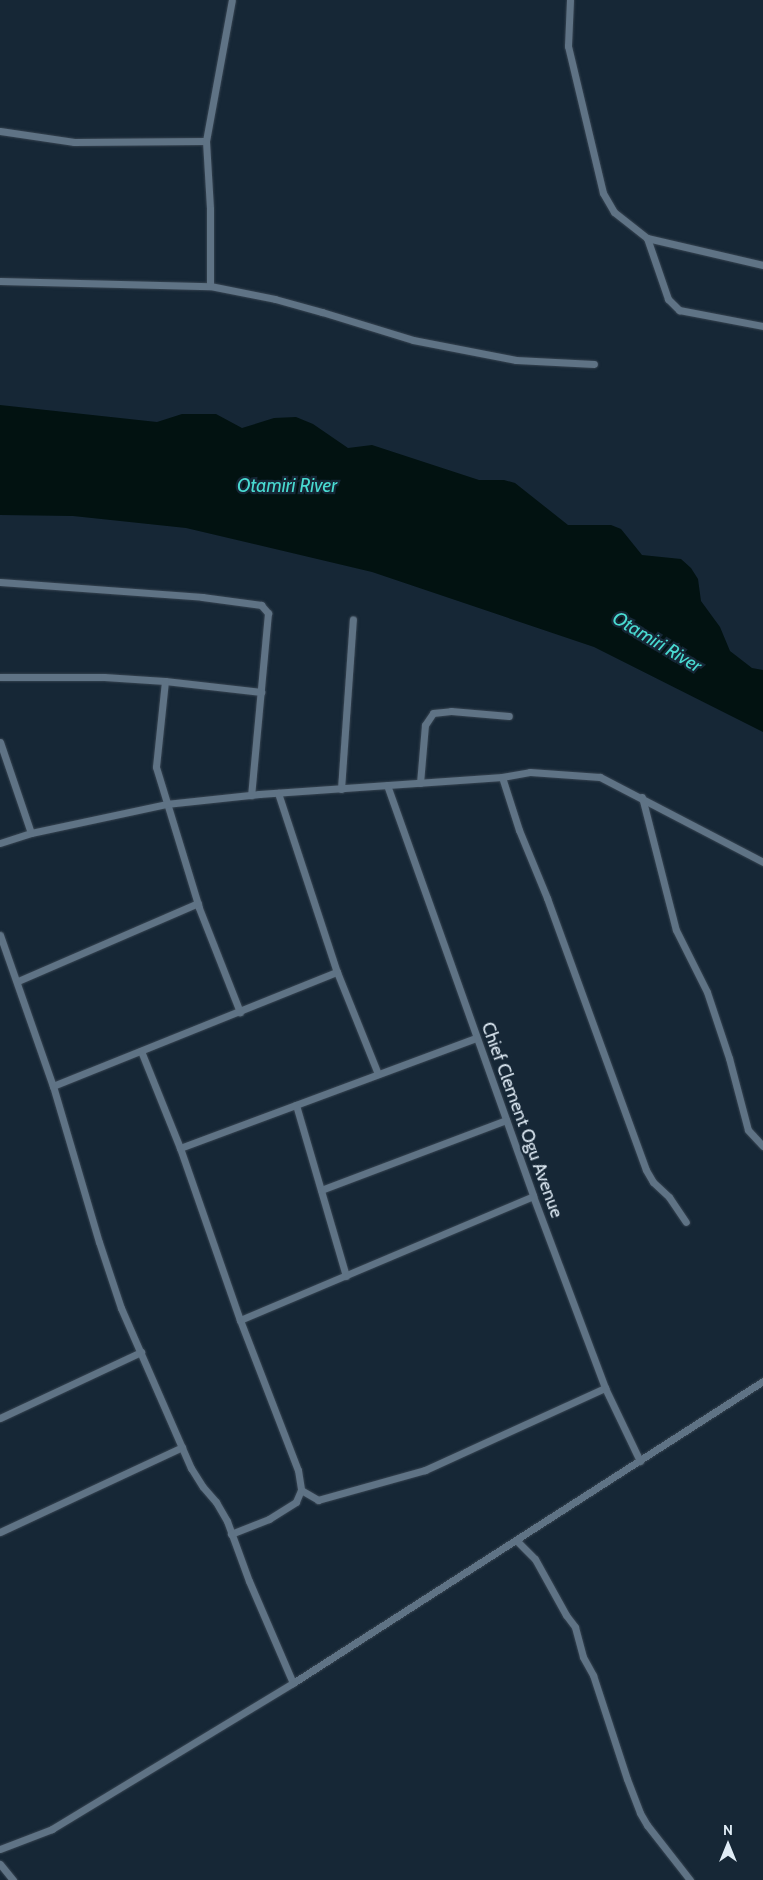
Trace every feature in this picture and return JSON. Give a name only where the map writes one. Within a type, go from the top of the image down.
[{"type":"street","points":[[210,286],[210,209],[206,141],[232,0]]},
{"type":"street","points":[[570,0],[568,46],[604,193],[614,212],[647,238],[763,265]]},
{"type":"street","points":[[0,132],[74,142],[206,141]]},
{"type":"street","points":[[647,238],[668,299],[679,310],[763,326]]},
{"type":"street","points":[[0,281],[210,286],[275,299],[413,340],[516,360],[594,364]]},
{"type":"street","points":[[0,582],[192,596],[261,605],[268,613],[251,795]]},
{"type":"street","points":[[341,789],[353,619]]},
{"type":"street","points":[[0,676],[104,677],[165,680],[261,692]]},
{"type":"street","points":[[165,680],[156,767],[198,903],[240,1012]]},
{"type":"street","points":[[420,783],[425,725],[433,713],[451,711],[509,716]]},
{"type":"street","points":[[0,742],[31,833]]},
{"type":"street","points":[[0,843],[31,833],[166,804],[251,795],[502,777],[530,772],[600,777],[642,797],[763,862]]},
{"type":"street","points":[[502,777],[519,830],[547,898],[646,1170],[654,1182],[669,1197],[686,1222]]},
{"type":"street","name":"Chief Clement Ogu Avenue","points":[[387,785],[533,1196],[605,1388],[640,1461]]},
{"type":"street","points":[[278,793],[337,972],[378,1074]]},
{"type":"street","points":[[642,797],[676,930],[707,992],[729,1058],[748,1130],[763,1146]]},
{"type":"street","points":[[18,981],[198,903]]},
{"type":"street","points":[[0,935],[18,981],[53,1086],[101,1250],[121,1308],[191,1468],[203,1487],[216,1502],[231,1534],[293,1683]]},
{"type":"street","points":[[53,1086],[337,972]]},
{"type":"street","points":[[180,1148],[476,1038]]},
{"type":"street","points":[[141,1051],[180,1148],[240,1320],[298,1470],[301,1490],[296,1502],[269,1519],[231,1534]]},
{"type":"street","points":[[296,1105],[346,1276]]},
{"type":"street","points":[[321,1190],[506,1120]]},
{"type":"street","points":[[240,1320],[533,1196]]},
{"type":"street","points":[[0,1418],[141,1352]]},
{"type":"street","points":[[0,1849],[52,1830],[293,1683],[517,1541],[763,1381]]},
{"type":"street","points":[[301,1490],[318,1500],[426,1470],[605,1388]]},
{"type":"street","points":[[0,1532],[182,1447]]},
{"type":"street","points":[[517,1541],[535,1559],[566,1615],[576,1627],[583,1656],[593,1675],[626,1779],[640,1813],[647,1825],[690,1880]]},
{"type":"street","points":[[0,1864],[13,1880]]},
{"type":"water","name":"Otamiri River","points":[[0,405],[157,422],[182,414],[216,414],[242,428],[274,418],[296,417],[313,424],[348,448],[372,445],[479,480],[504,480],[515,483],[568,525],[611,525],[621,529],[642,555],[681,559],[691,568],[698,579],[701,601],[720,627],[730,651],[752,668],[763,670],[763,732],[594,647],[372,572],[186,528],[73,516],[0,515]]}]
